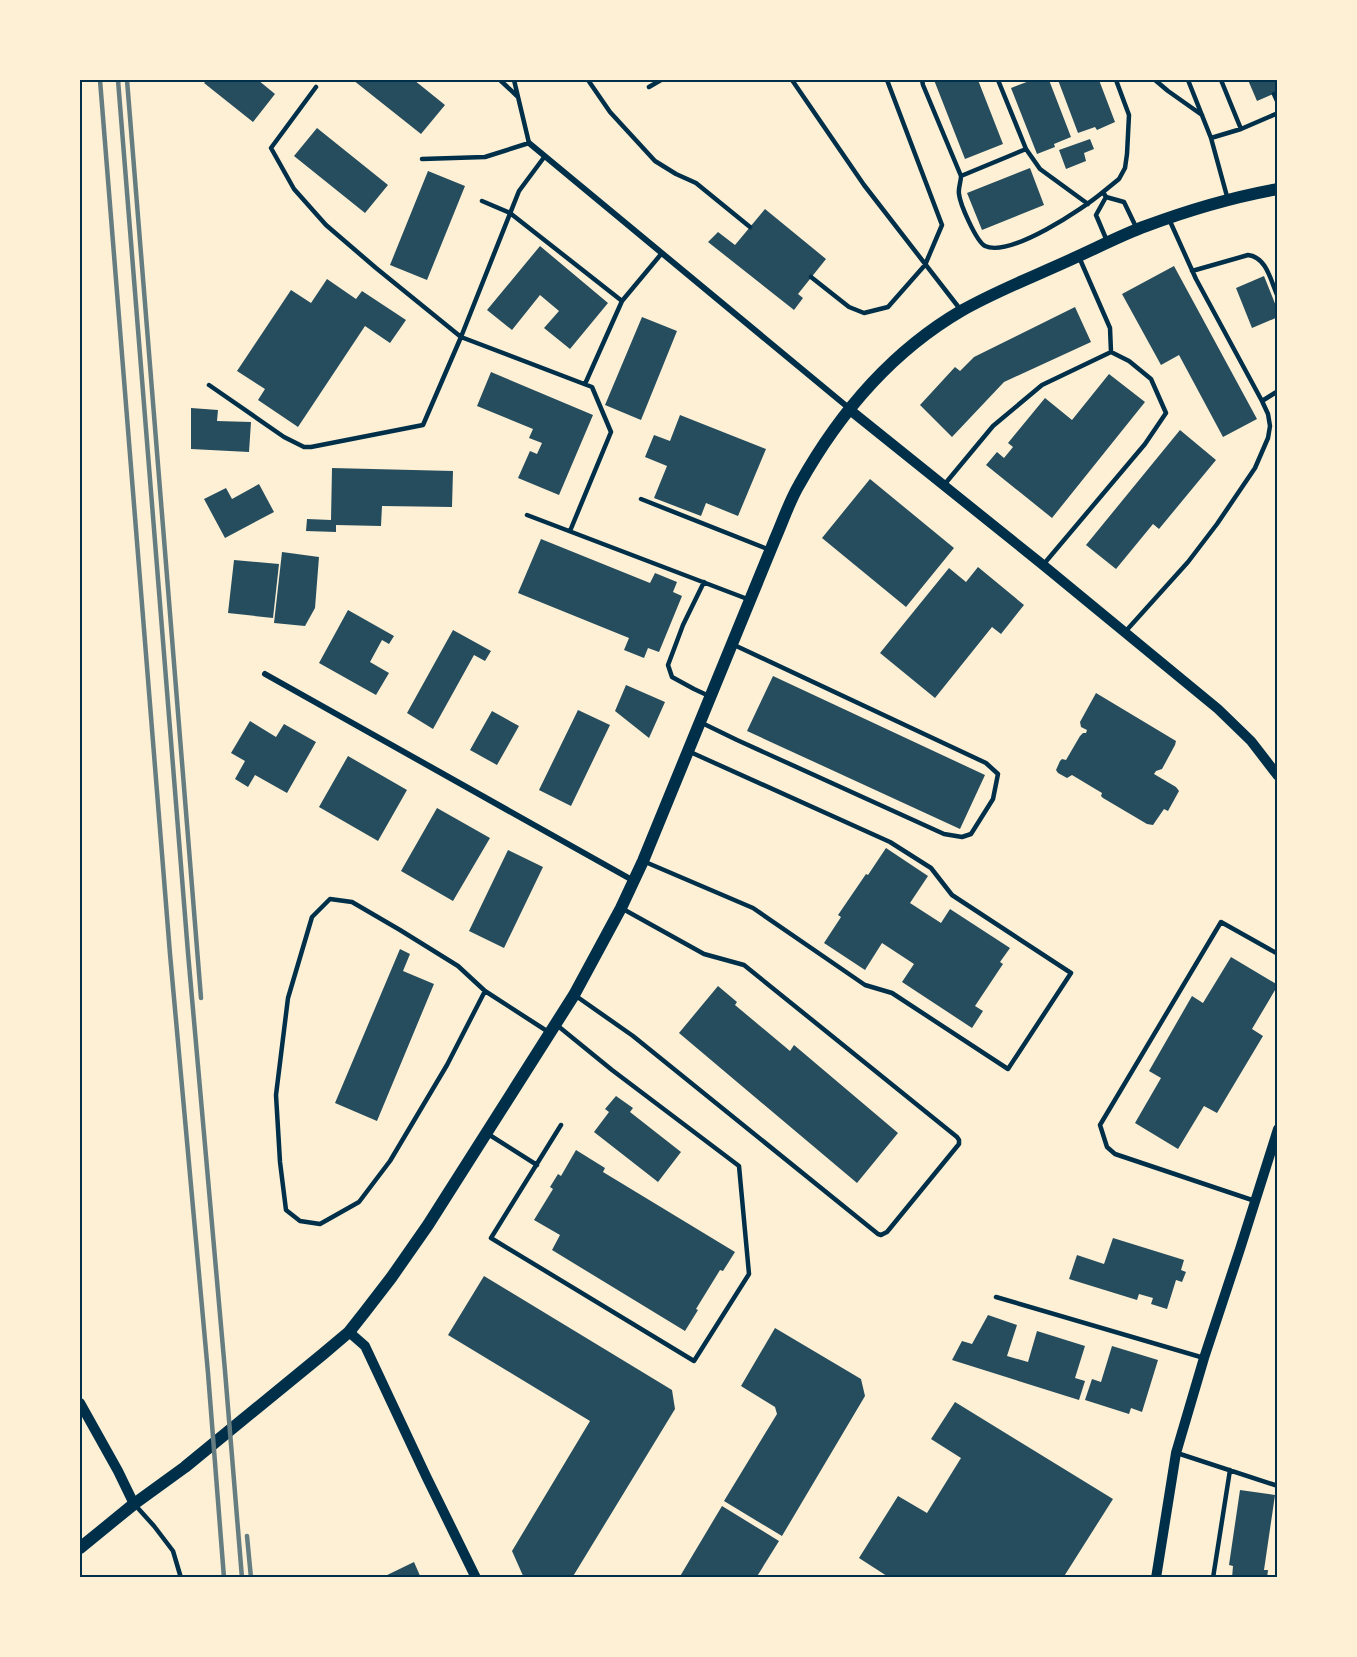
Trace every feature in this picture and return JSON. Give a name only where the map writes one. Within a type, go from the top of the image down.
[{"type":"main road","points":[[80,1548],[134,1504],[185,1467],[349,1332],[428,1226],[574,995],[621,908],[644,861],[770,550],[798,487],[822,447],[870,385],[904,351],[962,311],[1137,230],[1228,201],[1278,189]]},
{"type":"street","points":[[529,143],[850,410],[1218,709],[1251,741],[1278,776]]},
{"type":"street","points":[[265,674],[634,881]]},
{"type":"street","points":[[1156,1578],[1176,1453],[1204,1358],[1275,1145],[1278,1129]]},
{"type":"street","points":[[349,1332],[364,1346],[476,1578]]},
{"type":"street","points":[[80,1403],[134,1504]]},
{"type":"lane","points":[[500,80],[518,97]]},
{"type":"lane","points":[[422,159],[485,157],[529,143],[514,80]]},
{"type":"lane","points":[[588,80],[610,112],[655,161],[696,183],[750,227]]},
{"type":"lane","points":[[649,87],[661,80]]},
{"type":"lane","points":[[792,80],[864,185],[962,311]]},
{"type":"lane","points":[[812,277],[849,307],[864,313],[888,307],[926,265],[942,225],[887,80]]},
{"type":"lane","points":[[922,80],[961,176],[958,190],[960,198],[979,242],[996,249],[1008,247],[1055,225],[1105,195],[1124,202],[1137,230]]},
{"type":"lane","points":[[998,80],[1026,149],[1040,169],[1088,204]]},
{"type":"lane","points":[[1108,243],[1096,214],[1105,195],[1125,168],[1129,115],[1116,80]]},
{"type":"lane","points":[[1155,80],[1202,115]]},
{"type":"lane","points":[[1188,80],[1211,138],[1228,201]]},
{"type":"lane","points":[[1221,80],[1241,129]]},
{"type":"lane","points":[[316,87],[271,148],[294,189],[326,225],[461,337],[592,387],[610,432],[570,531]]},
{"type":"lane","points":[[1274,94],[1278,103]]},
{"type":"lane","points":[[1211,138],[1241,129],[1278,113]]},
{"type":"lane","points":[[961,176],[1026,149]]},
{"type":"lane","points":[[209,385],[284,437],[304,447],[423,425],[519,191],[544,156]]},
{"type":"lane","points":[[482,201],[510,213],[622,300]]},
{"type":"lane","points":[[1124,632],[1188,562],[1217,524],[1255,468],[1268,438],[1270,426],[1262,401],[1192,271],[1169,219]]},
{"type":"lane","points":[[585,384],[622,300],[662,253]]},
{"type":"lane","points":[[1192,271],[1254,255],[1264,262],[1278,297]]},
{"type":"lane","points":[[1078,256],[1110,328],[1111,352]]},
{"type":"lane","points":[[944,485],[993,426],[1042,385],[1111,352]]},
{"type":"lane","points":[[1043,565],[1145,444],[1166,413],[1152,379],[1129,361],[1111,352]]},
{"type":"lane","points":[[1262,401],[1278,391]]},
{"type":"lane","points":[[641,499],[770,550]]},
{"type":"lane","points":[[527,516],[750,600]]},
{"type":"lane","points":[[704,582],[683,625],[668,665],[672,677],[694,690],[711,696]]},
{"type":"lane","points":[[700,721],[944,834],[962,837],[971,834],[993,799],[998,774],[986,763],[732,644]]},
{"type":"lane","points":[[644,861],[753,908],[865,985],[891,993],[1008,1069],[1071,974],[952,895],[930,868],[890,842],[688,751]]},
{"type":"lane","points":[[485,991],[447,1065],[390,1161],[359,1202],[321,1224],[300,1221],[286,1210],[280,1162],[276,1095],[288,998],[312,917],[330,899],[352,902],[458,966],[485,991],[553,1028],[739,1166],[749,1274],[694,1361],[491,1238],[561,1125]]},
{"type":"lane","points":[[574,995],[633,1036],[878,1234],[887,1232],[959,1144],[957,1137],[744,964],[704,954],[621,908]]},
{"type":"lane","points":[[1255,1201],[1115,1154],[1107,1147],[1100,1125],[1221,922],[1278,954]]},
{"type":"lane","points":[[486,1133],[537,1165]]},
{"type":"lane","points":[[996,1297],[1204,1358]]},
{"type":"lane","points":[[1176,1453],[1278,1486]]},
{"type":"lane","points":[[1213,1578],[1230,1470]]},
{"type":"lane","points":[[134,1504],[173,1551],[181,1578]]},
{"type":"building","points":[[207,80],[258,80],[275,94],[253,122],[204,83]]},
{"type":"building","points":[[353,80],[414,80],[445,105],[421,134]]},
{"type":"building","points":[[934,80],[978,80],[1003,144],[965,159]]},
{"type":"building","points":[[1032,80],[1049,80],[1071,137],[1037,154],[1011,88]]},
{"type":"building","points":[[1058,80],[1099,80],[1115,122],[1097,130],[1095,127],[1078,133]]},
{"type":"building","points":[[1248,80],[1278,80],[1278,92],[1257,101]]},
{"type":"building","points":[[317,128],[388,185],[365,213],[294,156]]},
{"type":"building","points":[[1090,139],[1094,149],[1084,153],[1086,161],[1066,169],[1059,150]]},
{"type":"building","points":[[1030,168],[1044,205],[982,230],[967,193]]},
{"type":"building","points":[[428,171],[465,186],[427,280],[390,265]]},
{"type":"building","points":[[765,209],[826,259],[798,294],[803,298],[794,310],[708,242],[718,232],[735,245]]},
{"type":"building","points":[[540,246],[608,303],[570,349],[544,328],[559,311],[540,295],[512,330],[487,310]]},
{"type":"building","points":[[1174,266],[1257,419],[1223,437],[1179,355],[1161,365],[1122,294]]},
{"type":"building","points":[[1264,276],[1278,311],[1278,317],[1252,328],[1236,288]]},
{"type":"building","points":[[327,279],[356,299],[362,291],[406,320],[390,343],[365,326],[298,427],[258,400],[265,389],[237,371],[291,290],[311,303]]},
{"type":"building","points":[[1075,307],[1091,342],[1004,382],[952,437],[920,405],[955,367],[960,371],[974,357]]},
{"type":"building","points":[[642,317],[677,331],[641,420],[605,405]]},
{"type":"building","points":[[491,372],[593,415],[559,495],[518,478],[530,451],[537,454],[542,443],[529,438],[533,429],[477,406]]},
{"type":"building","points":[[1109,374],[1145,402],[1052,518],[986,465],[997,452],[1004,458],[1013,447],[1008,443],[1045,398],[1072,420]]},
{"type":"building","points":[[191,408],[218,410],[217,421],[251,422],[249,452],[191,449]]},
{"type":"building","points":[[680,415],[766,449],[738,516],[706,503],[701,516],[654,498],[667,466],[645,457],[654,435],[670,441]]},
{"type":"building","points":[[1180,430],[1216,460],[1159,529],[1153,524],[1116,569],[1086,545]]},
{"type":"building","points":[[332,468],[453,471],[452,507],[382,506],[381,526],[336,525],[336,532],[306,531],[307,519],[331,520]]},
{"type":"building","points":[[870,479],[954,548],[906,607],[822,538]]},
{"type":"building","points":[[259,484],[274,512],[225,538],[204,499],[226,488],[232,499]]},
{"type":"building","points":[[541,539],[650,583],[655,573],[677,582],[673,592],[682,596],[659,652],[648,648],[644,658],[624,650],[629,638],[518,593]]},
{"type":"building","points":[[282,552],[319,557],[315,608],[305,626],[274,623]]},
{"type":"building","points":[[234,560],[279,564],[273,618],[228,613]]},
{"type":"building","points":[[978,567],[1024,605],[1001,634],[992,627],[935,698],[880,653],[949,568],[966,582]]},
{"type":"building","points":[[348,610],[394,636],[389,644],[382,640],[370,662],[389,673],[376,695],[319,663]]},
{"type":"building","points":[[453,630],[491,651],[485,661],[474,655],[433,729],[407,713]]},
{"type":"building","points":[[773,676],[985,775],[960,829],[747,731]]},
{"type":"building","points":[[626,685],[665,702],[649,738],[615,711]]},
{"type":"building","points":[[1096,693],[1176,741],[1162,769],[1154,774],[1179,791],[1168,811],[1164,809],[1153,825],[1147,824],[1103,798],[1102,793],[1072,775],[1067,778],[1056,770],[1062,759],[1066,760],[1080,736],[1086,733],[1087,730],[1081,727],[1080,722]]},
{"type":"building","points":[[578,710],[610,725],[571,806],[539,790]]},
{"type":"building","points":[[492,711],[519,726],[497,765],[470,750]]},
{"type":"building","points":[[250,721],[276,737],[284,724],[316,742],[287,793],[255,775],[248,787],[235,779],[245,761],[231,753]]},
{"type":"building","points":[[348,756],[407,790],[378,841],[319,807]]},
{"type":"building","points":[[437,808],[490,838],[453,901],[401,871]]},
{"type":"building","points":[[886,848],[928,876],[910,903],[941,923],[950,909],[1010,948],[1000,962],[1003,964],[975,1006],[983,1011],[972,1028],[902,982],[914,964],[882,943],[865,970],[824,943],[841,917],[838,915]]},
{"type":"building","points":[[508,850],[543,867],[504,948],[469,931]]},
{"type":"building","points":[[400,949],[410,954],[403,971],[434,984],[377,1121],[335,1103]]},
{"type":"building","points":[[1231,957],[1278,985],[1252,1029],[1263,1036],[1217,1113],[1204,1106],[1178,1149],[1135,1123],[1161,1078],[1149,1071],[1192,996],[1203,1003]]},
{"type":"building","points":[[718,986],[737,1002],[735,1005],[790,1051],[794,1045],[898,1133],[857,1183],[679,1033]]},
{"type":"building","points":[[616,1096],[633,1108],[630,1112],[681,1152],[658,1182],[594,1132],[609,1112],[605,1109]]},
{"type":"building","points":[[576,1150],[605,1168],[603,1172],[735,1252],[723,1271],[720,1270],[685,1331],[552,1250],[560,1235],[534,1220],[553,1189],[550,1187],[558,1174],[561,1176]]},
{"type":"building","points":[[1113,1238],[1184,1260],[1181,1270],[1186,1272],[1182,1282],[1176,1280],[1167,1309],[1151,1304],[1153,1298],[1139,1294],[1137,1300],[1069,1279],[1077,1255],[1104,1264]]},
{"type":"building","points":[[484,1276],[672,1390],[675,1409],[572,1578],[524,1578],[512,1551],[590,1421],[448,1335]]},
{"type":"building","points":[[988,1315],[1017,1325],[1007,1356],[1028,1362],[1037,1331],[1085,1346],[1075,1378],[1085,1381],[1079,1400],[952,1360],[962,1341],[972,1344]]},
{"type":"building","points":[[775,1328],[861,1379],[865,1396],[782,1536],[724,1501],[777,1414],[775,1407],[741,1386]]},
{"type":"building","points":[[1112,1346],[1158,1360],[1142,1412],[1131,1408],[1129,1414],[1085,1400],[1092,1379],[1101,1382]]},
{"type":"building","points":[[955,1402],[1113,1499],[1063,1578],[890,1578],[859,1558],[898,1496],[927,1513],[961,1458],[931,1439]]},
{"type":"building","points":[[1240,1490],[1275,1495],[1264,1570],[1268,1570],[1267,1578],[1232,1578],[1233,1566],[1229,1565]]},
{"type":"building","points":[[722,1506],[779,1541],[756,1578],[679,1578]]},
{"type":"building","points":[[414,1562],[421,1578],[381,1578]]},
{"type":"railway","points":[[100,80],[170,954],[224,1578]]},
{"type":"railway","points":[[118,80],[188,953],[242,1578]]},
{"type":"railway","points":[[127,80],[201,998]]},
{"type":"railway","points":[[247,1536],[251,1578]]}]
